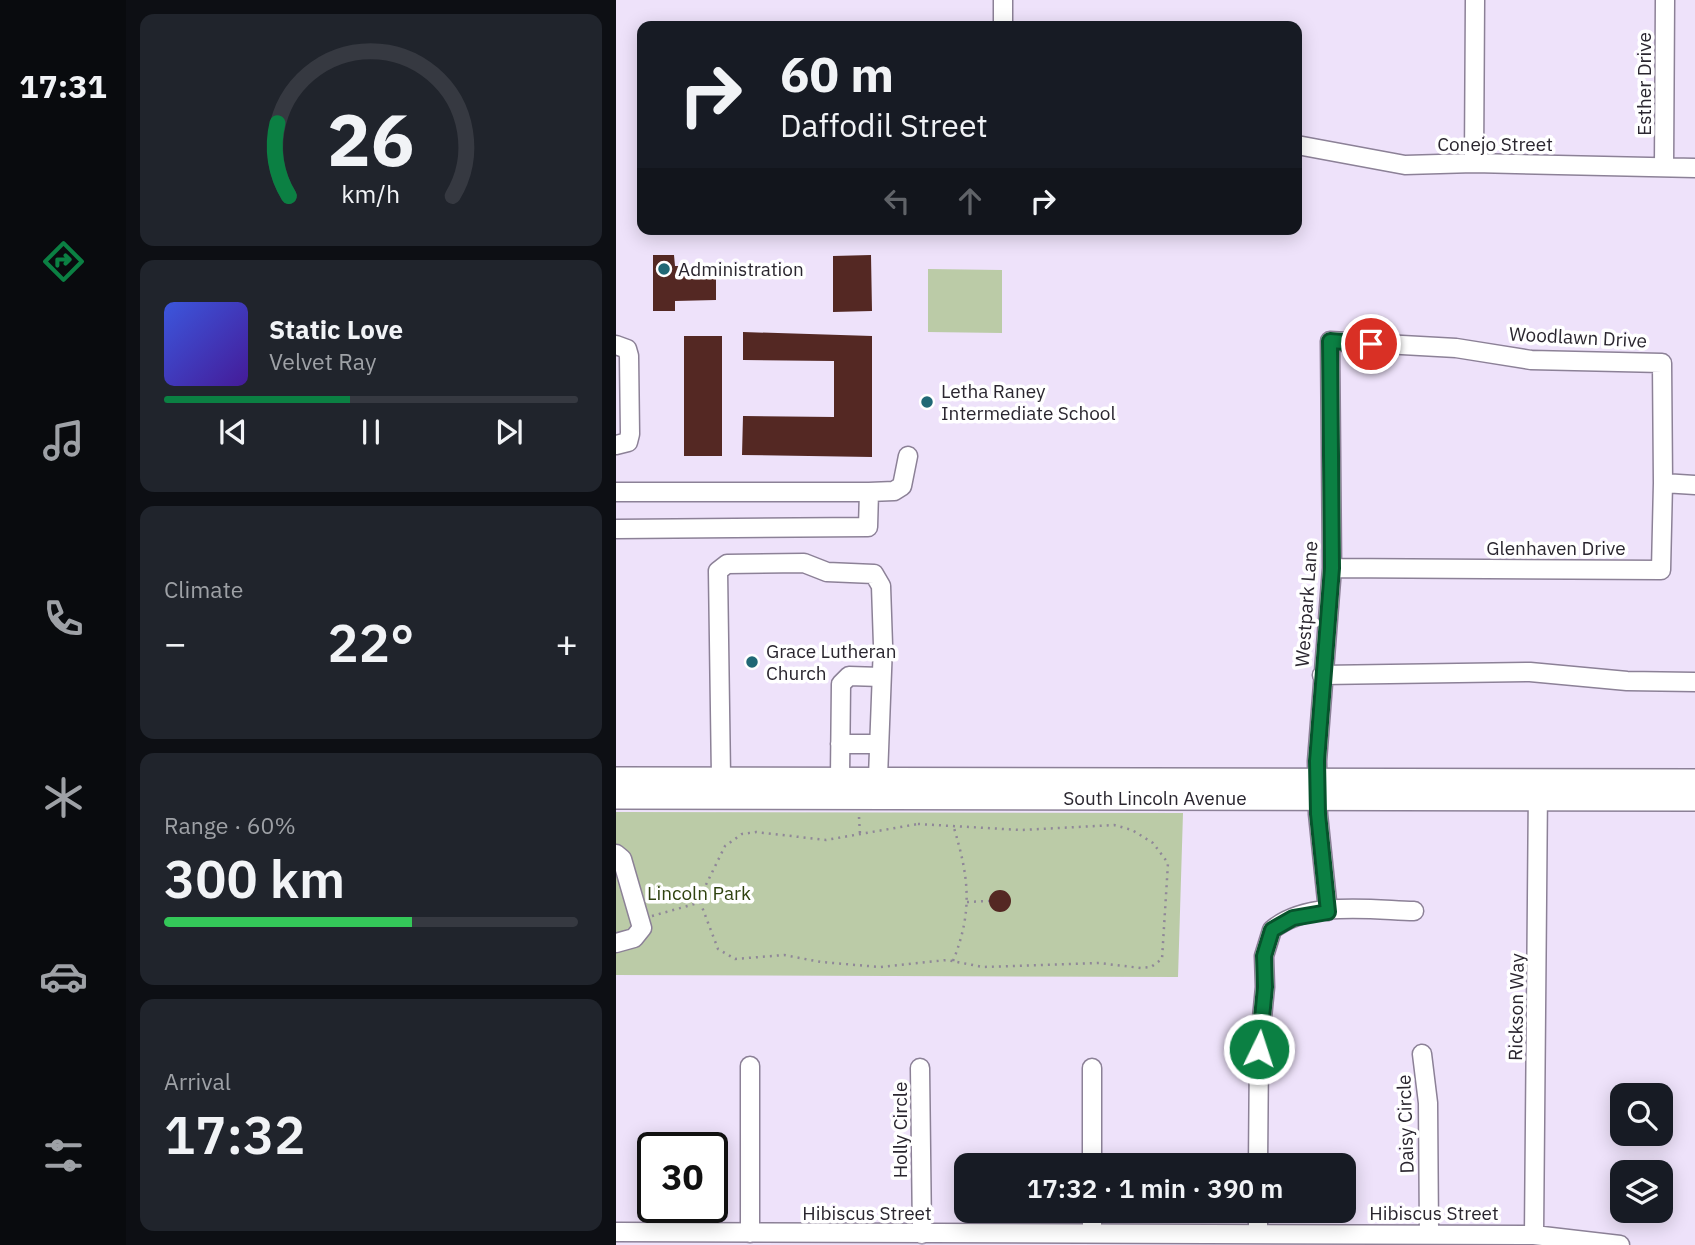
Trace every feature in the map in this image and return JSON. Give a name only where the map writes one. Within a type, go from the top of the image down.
[{"type":"main road","name":"South Lincoln Avenue","points":[[616,778],[878,777],[1317,789]]},
{"type":"main road","name":"South Lincoln Avenue","points":[[1538,790],[1695,780]]},
{"type":"main road","name":"South Lincoln Avenue","points":[[616,797],[1317,789],[1538,790],[1695,800]]},
{"type":"street","points":[[1003,0],[1003,21]]},
{"type":"street","points":[[1474,163],[1475,0]]},
{"type":"street","name":"Esther Drive","points":[[1664,167],[1665,0]]},
{"type":"street","name":"Conejo Street","points":[[1302,146],[1405,165],[1474,163],[1695,168]]},
{"type":"street","name":"Woodlawn Drive","points":[[1330,341],[1456,348],[1531,360],[1662,363],[1663,483]]},
{"type":"street","name":"Westpark Lane","points":[[1328,912],[1317,789],[1322,675],[1332,568],[1330,341]]},
{"type":"street","points":[[616,345],[627,349],[629,356],[630,434],[628,442],[616,445]]},
{"type":"street","points":[[616,492],[894,491],[902,486],[908,456]]},
{"type":"street","points":[[1663,483],[1695,485]]},
{"type":"street","name":"Glenhaven Drive","points":[[1332,568],[1661,570],[1663,483]]},
{"type":"street","points":[[616,529],[868,527],[869,492]]},
{"type":"street","points":[[721,777],[718,571],[723,565],[804,563],[827,572],[874,574],[881,586],[878,777]]},
{"type":"street","points":[[1322,675],[1530,672],[1627,681],[1695,682]]},
{"type":"street","points":[[840,777],[844,678],[855,675],[881,677]]},
{"type":"street","points":[[840,744],[878,744]]},
{"type":"street","name":"Rickson Way","points":[[1534,1235],[1538,790]]},
{"type":"street","points":[[616,855],[622,859],[639,920],[639,932],[616,943]]},
{"type":"street","points":[[1258,1153],[1259,1049],[1266,942],[1272,930],[1282,922],[1328,912],[1414,911]]},
{"type":"street","name":"Daisy Circle","points":[[1422,1054],[1428,1103],[1429,1234]]},
{"type":"street","points":[[750,1066],[751,1233]]},
{"type":"street","name":"Holly Circle","points":[[920,1068],[922,1234]]},
{"type":"street","points":[[1092,1068],[1092,1153]]},
{"type":"street","points":[[1091,1223],[1091,1234]]},
{"type":"street","points":[[1258,1223],[1258,1233]]},
{"type":"street","name":"Hibiscus Street","points":[[616,1232],[1534,1235],[1620,1245]]},
{"type":"path","points":[[859,809],[860,834]]},
{"type":"path","points":[[639,920],[698,903],[725,846],[734,838],[756,832],[811,840],[912,824],[1021,830],[1114,825],[1132,830],[1153,843],[1168,863],[1170,873],[1163,922],[1162,959],[1151,967],[1099,963],[983,967],[953,961],[880,967],[821,962],[783,955],[735,959],[718,949],[698,903]]},
{"type":"path","points":[[953,961],[964,926],[968,877],[954,827]]},
{"type":"path","points":[[967,902],[989,901]]},
{"type":"green space","points":[[928,269],[1002,270],[1002,333],[928,332]]},
{"type":"green space","name":"Lincoln Park","points":[[616,812],[1183,813],[1178,977],[616,975]]},
{"type":"building","points":[[653,255],[674,255],[675,266],[716,266],[716,300],[675,301],[675,311],[653,311]]},
{"type":"building","points":[[871,255],[872,311],[833,312],[833,256]]},
{"type":"building","points":[[743,332],[872,336],[872,457],[742,455],[743,416],[834,417],[834,361],[743,360]]},
{"type":"building","points":[[684,336],[722,336],[722,456],[684,456]]},
{"type":"building","points":[[1000,890],[1008,893],[1011,901],[1008,909],[1000,912],[992,909],[989,901],[992,893]]},
{"type":"place","name":"Administration","points":[[664,269]]},
{"type":"place","name":"Letha Raney Intermediate School","points":[[927,402]]},
{"type":"place","name":"Grace Lutheran Church","points":[[752,662]]},
{"type":"route","points":[[1259,1049],[1265,987],[1264,956],[1266,942],[1272,930],[1293,918],[1328,912],[1318,814],[1317,761],[1332,568],[1330,341],[1371,344]]}]
